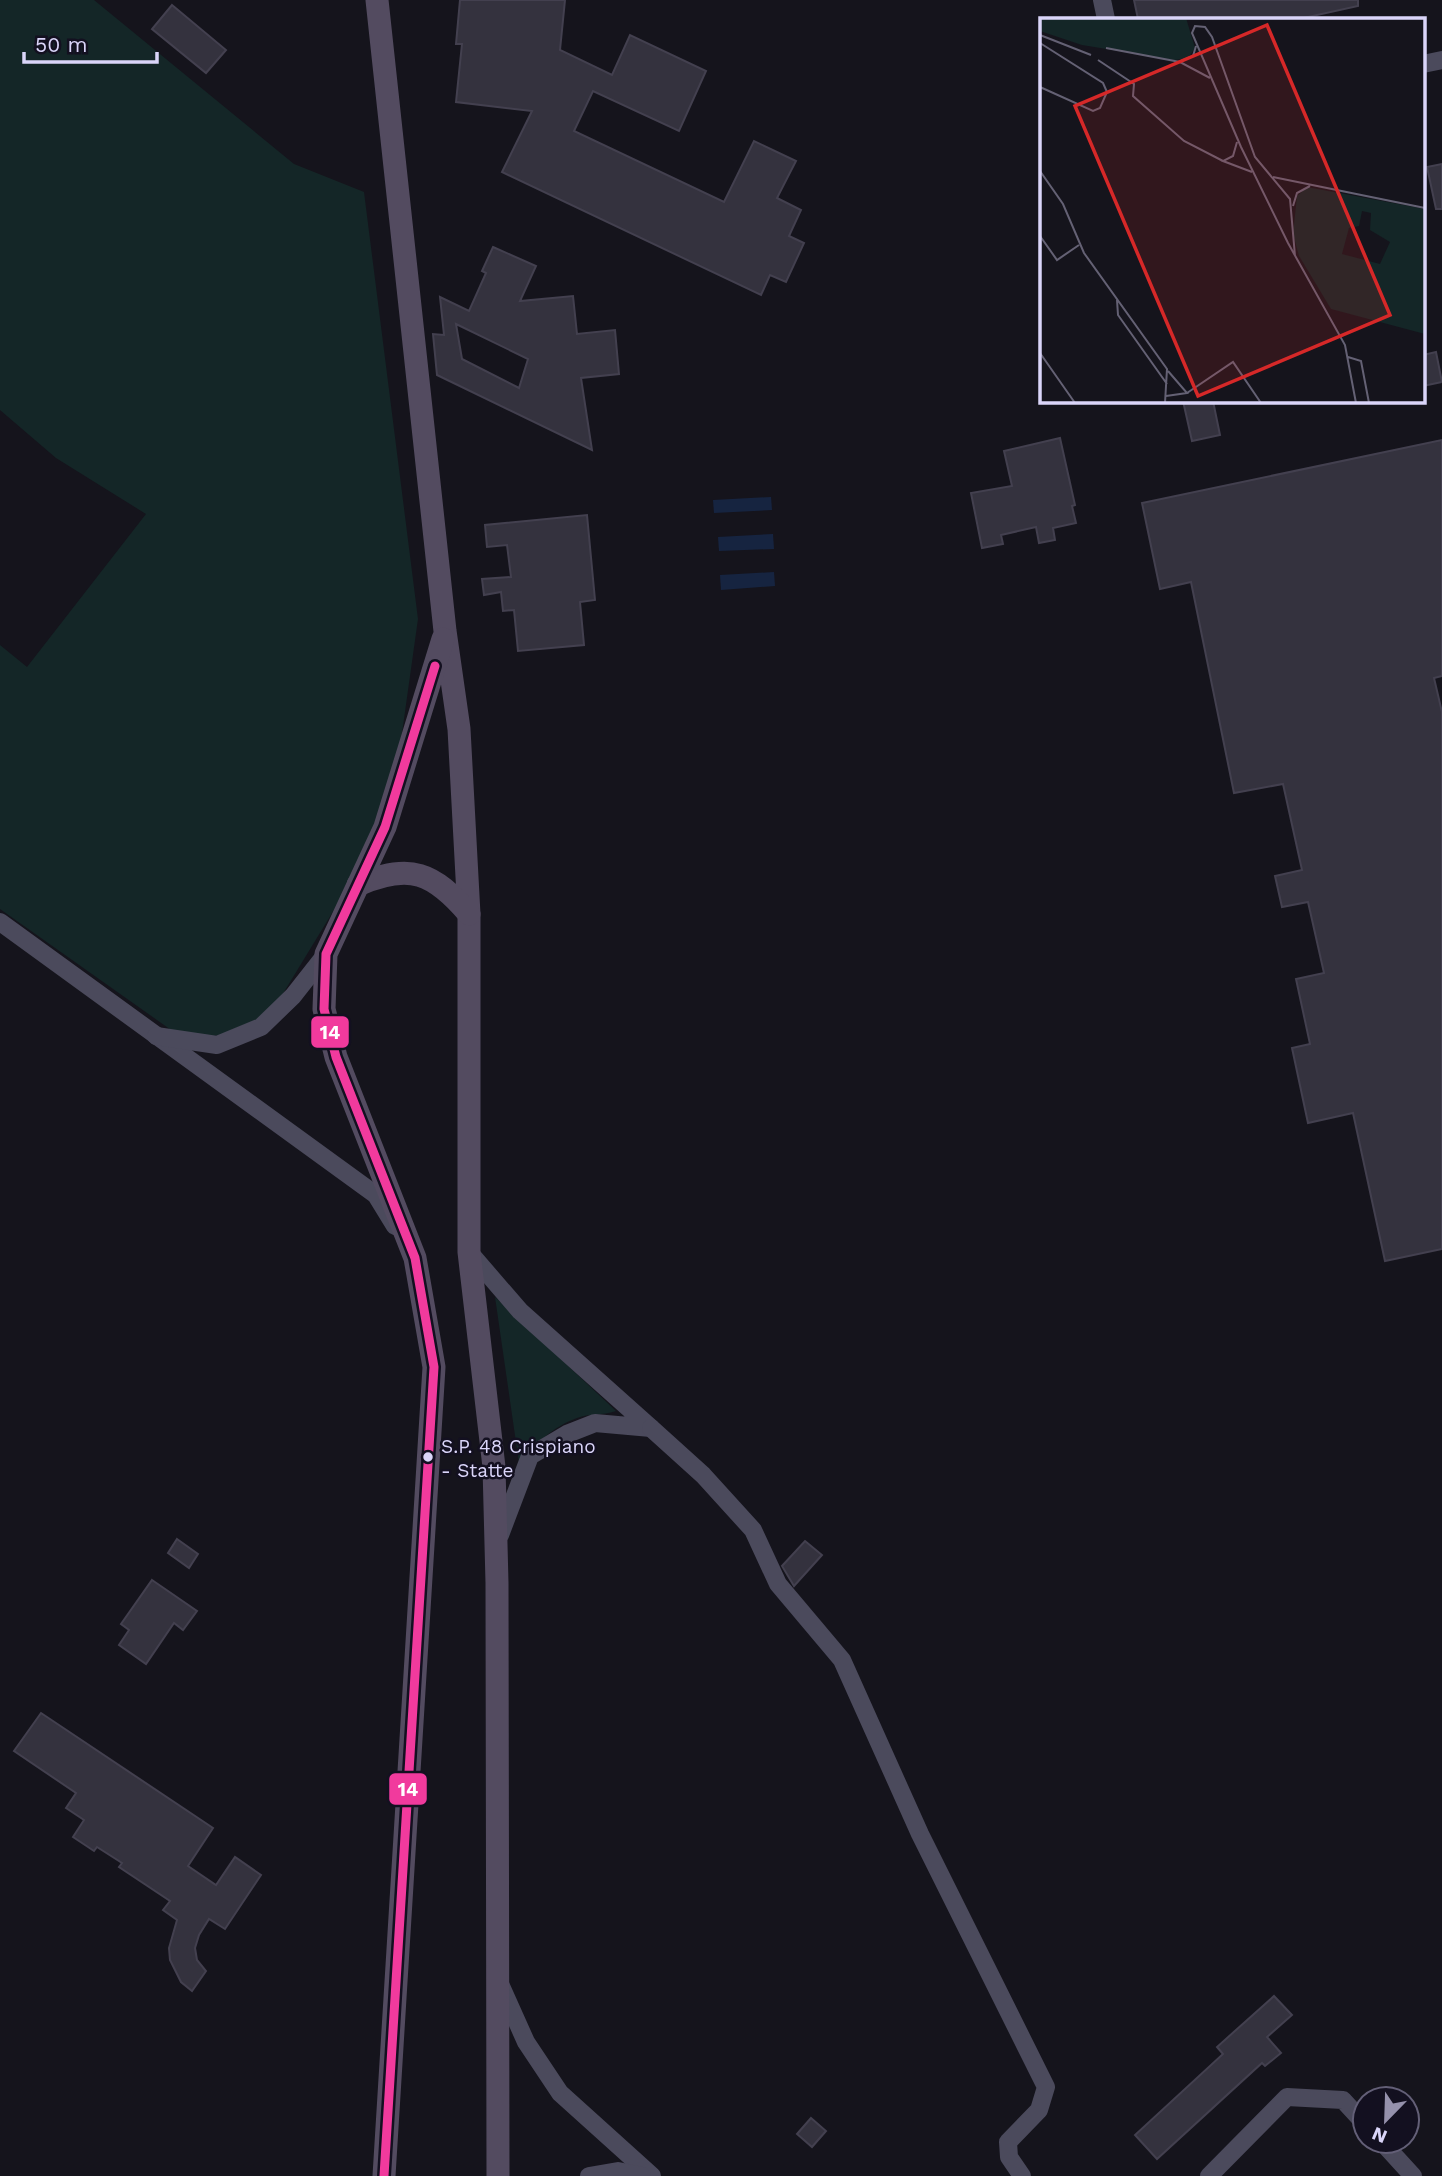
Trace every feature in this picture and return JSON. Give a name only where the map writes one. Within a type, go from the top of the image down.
[{"type":"main road","points":[[377,0],[445,632],[459,729],[469,914],[469,1252],[494,1467],[498,2176]]},
{"type":"main road","points":[[384,2176],[434,1367],[415,1258],[336,1057],[324,1009],[326,954],[386,827],[445,632]]},
{"type":"main road","points":[[358,885],[388,872],[423,876],[447,888],[469,914]]},
{"type":"street","points":[[1102,0],[1106,18]]},
{"type":"street","points":[[1424,64],[1442,60]]},
{"type":"street","points":[[0,922],[376,1195],[415,1258]]},
{"type":"street","points":[[154,1036],[217,1045],[261,1027],[293,996],[326,954]]},
{"type":"street","points":[[469,1252],[520,1311],[704,1475],[753,1530],[778,1584],[842,1660],[920,1834],[1046,2087],[1040,2110],[1009,2142],[1009,2157],[1022,2176]]},
{"type":"street","points":[[496,1548],[530,1456],[567,1434],[595,1423],[652,1428]]},
{"type":"street","points":[[499,1982],[526,2042],[560,2093],[652,2176]]},
{"type":"street","points":[[1209,2176],[1287,2097],[1343,2100],[1351,2109]]},
{"type":"street","points":[[1394,2155],[1413,2176]]},
{"type":"street","points":[[589,2176],[618,2171],[642,2176]]},
{"type":"shaded area","points":[[0,0],[94,0],[294,164],[364,192],[418,619],[396,776],[340,900],[273,1010],[234,1035],[181,1037],[0,909],[0,645],[27,667],[146,514],[56,458],[0,410]]},
{"type":"shaded area","points":[[495,1297],[616,1411],[582,1416],[569,1421],[552,1431],[519,1463]]},
{"type":"water","points":[[771,497],[772,510],[714,513],[713,500]]},
{"type":"water","points":[[773,534],[774,549],[719,551],[718,537]]},
{"type":"water","points":[[774,572],[775,586],[721,590],[720,575]]},
{"type":"building","points":[[460,0],[565,0],[560,50],[612,75],[630,35],[706,71],[679,131],[593,91],[574,131],[724,202],[754,141],[796,161],[777,198],[801,210],[789,236],[804,243],[786,282],[770,275],[761,295],[502,172],[532,111],[456,102],[462,44],[456,44]]},
{"type":"building","points":[[1134,0],[1358,0],[1358,6],[1304,18],[1138,18]]},
{"type":"building","points":[[172,5],[226,50],[206,73],[152,29]]},
{"type":"building","points":[[1442,164],[1442,209],[1436,209],[1427,167]]},
{"type":"building","points":[[493,247],[536,266],[520,301],[573,296],[577,334],[615,330],[619,374],[581,378],[592,450],[437,375],[433,334],[444,335],[440,297],[469,311],[486,273],[482,271]],"holes":[[[456,324],[528,359],[519,388],[462,359]]]},
{"type":"building","points":[[1436,352],[1442,382],[1424,386],[1424,355]]},
{"type":"building","points":[[1183,402],[1213,402],[1220,435],[1192,441]]},
{"type":"building","points":[[1060,438],[1075,505],[1072,506],[1076,523],[1053,528],[1055,540],[1039,543],[1036,527],[1001,535],[1003,544],[982,548],[971,493],[1012,486],[1004,451]]},
{"type":"building","points":[[1442,440],[1442,676],[1434,678],[1442,712],[1442,1249],[1385,1261],[1353,1113],[1308,1123],[1292,1048],[1310,1044],[1296,979],[1324,973],[1308,902],[1282,907],[1275,876],[1302,870],[1283,784],[1234,793],[1191,582],[1160,589],[1142,503]]},
{"type":"building","points":[[587,515],[595,600],[580,602],[584,645],[518,651],[514,610],[503,611],[501,592],[484,595],[482,579],[511,577],[507,545],[487,547],[485,525]]},
{"type":"building","points":[[177,1539],[198,1554],[189,1568],[168,1553]]},
{"type":"building","points":[[805,1541],[822,1555],[794,1586],[782,1566]]},
{"type":"building","points":[[152,1580],[197,1611],[183,1630],[174,1623],[146,1664],[119,1645],[129,1630],[121,1624]]},
{"type":"building","points":[[41,1713],[213,1828],[188,1866],[216,1885],[235,1857],[261,1875],[225,1929],[209,1919],[199,1935],[195,1948],[197,1960],[206,1971],[192,1991],[181,1982],[170,1960],[169,1948],[177,1920],[163,1910],[170,1901],[119,1867],[122,1863],[97,1847],[94,1851],[73,1837],[84,1820],[66,1808],[76,1793],[14,1751]]},
{"type":"building","points":[[1274,1996],[1292,2015],[1267,2037],[1281,2053],[1265,2066],[1262,2063],[1157,2159],[1135,2135],[1223,2054],[1217,2047]]},
{"type":"building","points":[[811,2118],[826,2131],[812,2147],[797,2134]]},
{"type":"transit line","name":"14","points":[[384,2176],[434,1367],[415,1258],[336,1057],[324,1009],[326,954],[385,827],[435,666]]},
{"type":"place","name":"S.P. 48 Crispiano - Statte","points":[[428,1457]]}]
